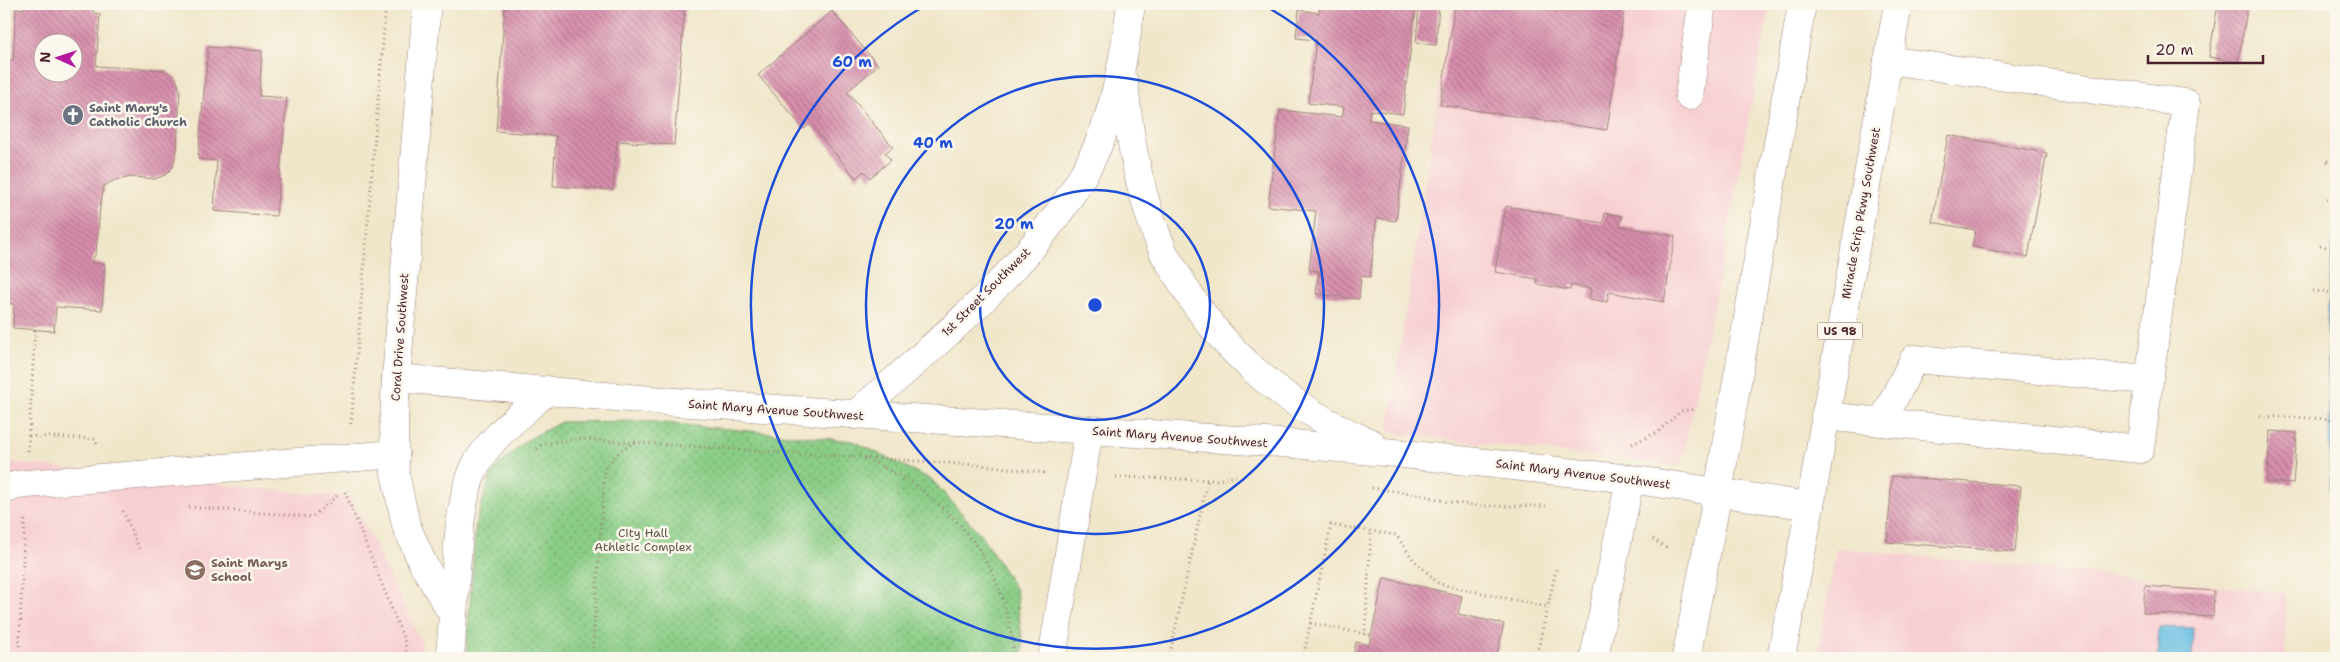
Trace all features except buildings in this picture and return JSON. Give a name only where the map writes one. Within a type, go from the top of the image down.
[{"type":"main road","name":"Coral Drive Southwest","points":[[427,4],[396,378],[395,473],[406,525],[423,564],[452,616]]},
{"type":"main road","name":"1st Street Southwest","points":[[855,416],[962,318],[1024,257],[1051,223],[1089,164],[1106,124],[1123,65],[1131,4]]},
{"type":"main road","points":[[1689,96],[1702,4]]},
{"type":"main road","points":[[1686,658],[1718,492],[1802,4]]},
{"type":"main road","name":"Miracle Strip Pkwy Southwest","points":[[1781,658],[1810,506],[1898,4]]},
{"type":"main road","points":[[1825,416],[2140,449],[2186,103],[1888,60]]},
{"type":"main road","name":"1st Street Southwest","points":[[1123,65],[1128,126],[1136,169],[1164,252],[1193,302],[1227,346],[1274,387],[1340,430],[1395,453]]},
{"type":"main road","points":[[1882,422],[1914,358],[2149,380]]},
{"type":"main road","name":"Saint Mary Avenue Southwest","points":[[396,378],[855,416],[1089,430],[1395,453],[1630,479],[1810,506]]},
{"type":"main road","points":[[450,658],[452,616],[463,507],[473,470],[496,437],[548,390]]},
{"type":"main road","points":[[1052,658],[1089,430]]},
{"type":"main road","points":[[4,490],[17,485],[27,484],[395,454]]},
{"type":"main road","points":[[1594,658],[1630,479]]},
{"type":"path","points":[[2327,161],[2336,162]]},
{"type":"path","points":[[2327,199],[2336,201]]},
{"type":"path","points":[[2320,246],[2336,248]]},
{"type":"path","points":[[2314,291],[2336,293]]},
{"type":"path","points":[[1630,445],[1659,431],[1681,411],[1695,409]]},
{"type":"path","points":[[2260,416],[2336,419]]},
{"type":"path","points":[[530,454],[542,444],[580,438],[991,466],[1082,476],[1218,480],[1246,474]]},
{"type":"path","points":[[592,658],[605,467],[620,450],[636,442]]},
{"type":"path","points":[[865,458],[920,488],[953,518],[978,547],[992,569],[1005,600],[1014,648],[1013,658]]},
{"type":"path","points":[[1169,658],[1208,479]]},
{"type":"path","points":[[1369,487],[1423,495],[1448,502],[1482,506],[1547,506]]},
{"type":"path","points":[[186,507],[312,517],[344,490]]},
{"type":"path","points":[[122,510],[140,551]]},
{"type":"path","points":[[1622,520],[1669,550]]},
{"type":"path","points":[[1303,658],[1331,525],[1396,535],[1413,559],[1439,584],[1548,607]]},
{"type":"path","points":[[1365,635],[1371,531]]},
{"type":"path","points":[[1536,658],[1557,566]]},
{"type":"path","points":[[1310,624],[1371,636]]},
{"type":"shaded area","points":[[1452,4],[1770,4],[1725,247],[1681,466],[1401,434],[1388,429]]},
{"type":"shaded area","name":"Saint Marys School","points":[[4,462],[351,498],[422,643],[421,658],[4,658]]},
{"type":"shaded area","points":[[1836,548],[2286,593],[2285,658],[1817,658]]},
{"type":"green space","name":"City Hall Athletic Complex","points":[[644,421],[853,441],[932,480],[982,536],[1016,590],[1023,648],[1021,658],[466,658],[476,522],[492,472],[525,441],[561,422]]},
{"type":"water","points":[[2336,203],[2336,658],[2334,658],[2327,322]]},
{"type":"water","points":[[2159,627],[2193,628],[2192,658],[2157,658]]},
{"type":"place","name":"Saint Mary's Catholic Church","points":[[73,115]]},
{"type":"place","name":"Saint Marys School","points":[[195,570]]}]
